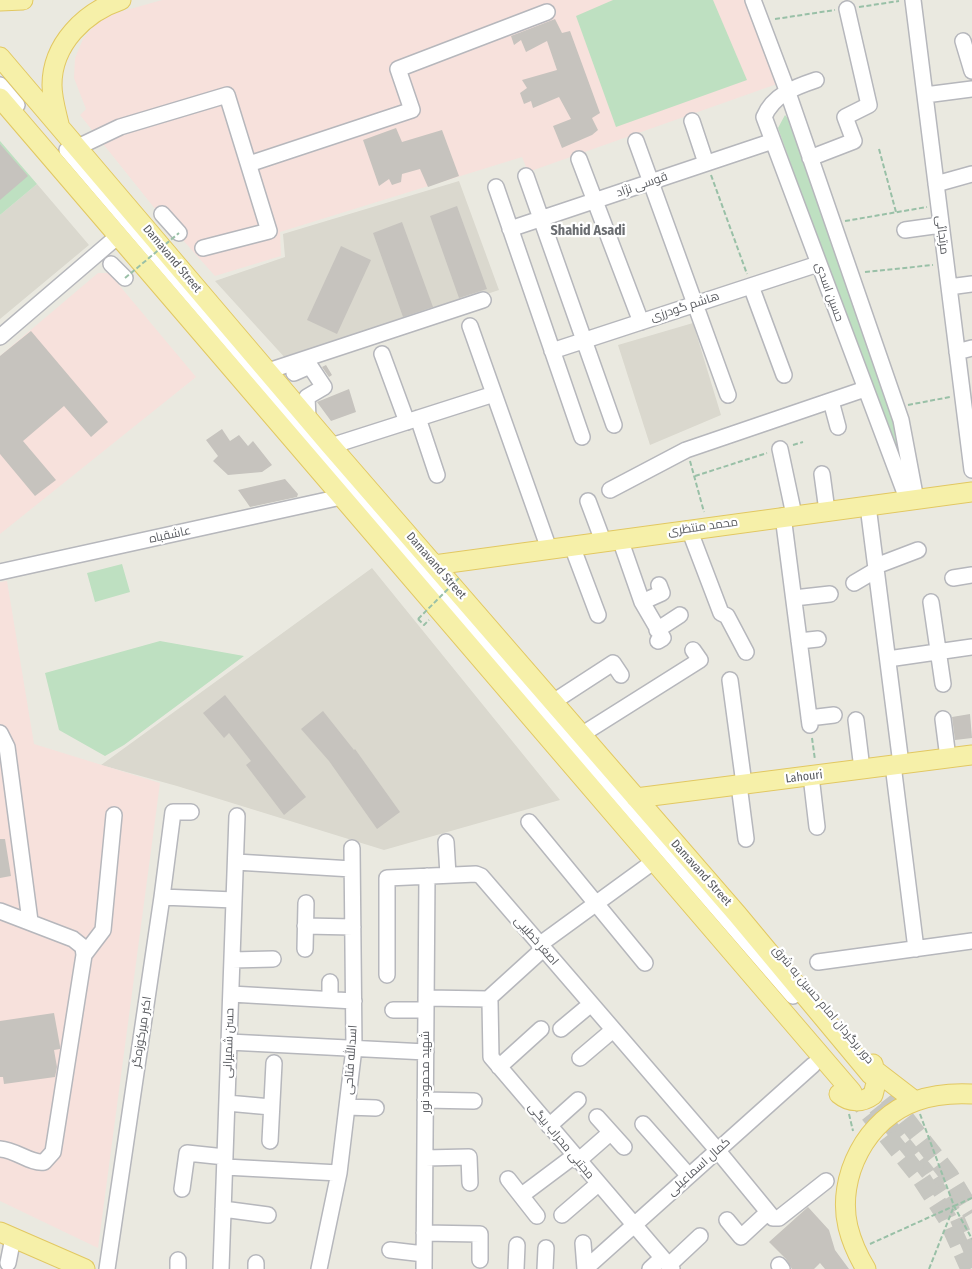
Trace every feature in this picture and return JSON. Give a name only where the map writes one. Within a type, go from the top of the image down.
[{"type":"main road","points":[[0,1],[23,0]]},
{"type":"main road","points":[[59,125],[52,85],[53,73],[64,43],[93,12],[121,0]]},
{"type":"main road","name":"Damavand Street","points":[[0,57],[331,446],[737,914],[862,1084]]},
{"type":"main road","name":"Damavand Street","points":[[0,98],[715,934],[862,1084]]},
{"type":"main road","name":"محمد منتظری","points":[[434,565],[972,492]]},
{"type":"main road","name":"Lahouri","points":[[636,798],[972,755]]},
{"type":"main road","points":[[715,934],[727,958],[752,993],[836,1092],[862,1084],[915,1101]]},
{"type":"main road","points":[[866,1269],[855,1250],[848,1226],[846,1201],[849,1176],[859,1152],[873,1131],[891,1114],[915,1101],[944,1093],[972,1094]]},
{"type":"main road","points":[[7,1235],[85,1269]]},
{"type":"street","name":"حسین اسدی","points":[[753,0],[787,90],[901,420],[912,500]]},
{"type":"street","name":"مرتجائی","points":[[913,0],[949,287],[965,350],[962,395],[972,470]]},
{"type":"street","points":[[810,158],[854,141],[845,117],[869,105],[846,9]]},
{"type":"street","points":[[249,164],[412,110],[398,69],[547,12]]},
{"type":"street","points":[[963,40],[972,71]]},
{"type":"street","points":[[0,70],[862,1084]]},
{"type":"street","points":[[787,90],[816,80]]},
{"type":"street","points":[[0,85],[533,712],[862,1084]]},
{"type":"street","points":[[925,95],[972,89]]},
{"type":"street","name":"حسین اسدی","points":[[787,90],[766,112],[764,117],[865,389],[912,500]]},
{"type":"street","points":[[78,147],[120,127],[227,95],[269,230],[204,248]]},
{"type":"street","points":[[692,121],[706,163]]},
{"type":"street","name":"قوسی نژاد","points":[[510,229],[773,140]]},
{"type":"street","points":[[636,141],[728,395]]},
{"type":"street","points":[[579,159],[641,322]]},
{"type":"street","points":[[936,184],[972,174]]},
{"type":"street","points":[[526,176],[586,340],[614,425]]},
{"type":"street","points":[[496,187],[582,437]]},
{"type":"street","points":[[162,214],[179,233]]},
{"type":"street","points":[[905,230],[941,225]]},
{"type":"street","points":[[0,337],[118,236]]},
{"type":"street","points":[[111,264],[125,278]]},
{"type":"street","name":"هاشم گودرزی","points":[[552,351],[818,264]]},
{"type":"street","points":[[949,287],[972,284]]},
{"type":"street","points":[[751,286],[784,375]]},
{"type":"street","points":[[268,371],[482,300]]},
{"type":"street","points":[[470,326],[549,549]]},
{"type":"street","points":[[382,354],[438,476]]},
{"type":"street","points":[[268,371],[293,373],[310,366],[324,387],[307,397],[308,418]]},
{"type":"street","points":[[610,490],[686,450],[865,389]]},
{"type":"street","points":[[331,446],[494,394]]},
{"type":"street","points":[[831,401],[838,427]]},
{"type":"street","points":[[780,449],[788,516],[794,598],[810,722],[834,715]]},
{"type":"street","points":[[822,474],[827,511]]},
{"type":"street","name":"عاشقباه","points":[[0,572],[341,497]]},
{"type":"street","points":[[588,501],[611,540],[656,632],[680,615]]},
{"type":"street","points":[[868,506],[888,659],[916,949]]},
{"type":"street","points":[[698,528],[721,613],[727,616],[746,652]]},
{"type":"street","points":[[572,546],[598,615]]},
{"type":"street","points":[[854,583],[876,568],[918,550]]},
{"type":"street","points":[[953,578],[972,576]]},
{"type":"street","points":[[642,602],[662,593],[659,585]]},
{"type":"street","points":[[794,598],[830,594]]},
{"type":"street","points":[[931,602],[943,684]]},
{"type":"street","points":[[799,641],[818,639]]},
{"type":"street","points":[[888,659],[972,647]]},
{"type":"street","points":[[581,735],[696,655]]},
{"type":"street","points":[[553,702],[613,663],[621,675]]},
{"type":"street","points":[[730,680],[746,839]]},
{"type":"street","points":[[943,719],[948,758]]},
{"type":"street","points":[[856,720],[862,769]]},
{"type":"street","points":[[0,733],[7,747],[30,921]]},
{"type":"street","points":[[814,775],[817,827]]},
{"type":"street","name":"اکبر میرکوزه‌گر","points":[[106,1269],[173,812],[191,812]]},
{"type":"street","points":[[84,955],[103,930],[114,815]]},
{"type":"street","name":"حسن شمیرانی","points":[[221,1269],[237,816]]},
{"type":"street","points":[[529,822],[645,963]]},
{"type":"street","points":[[446,842],[448,875]]},
{"type":"street","name":"اسدالله فتاحی","points":[[319,1269],[339,1173],[354,1048],[352,848]]},
{"type":"street","points":[[236,862],[352,869]]},
{"type":"street","points":[[393,1010],[426,1004],[488,999],[541,947],[653,862]]},
{"type":"street","name":"اصغر خطیبی","points":[[387,975],[387,878],[476,874],[481,876],[718,1151],[768,1212]]},
{"type":"street","name":"شهید محمود نور","points":[[424,1261],[427,876]]},
{"type":"street","points":[[162,897],[234,900]]},
{"type":"street","points":[[305,949],[306,903]]},
{"type":"street","points":[[0,910],[73,939],[83,947],[84,955],[53,1152],[44,1162],[36,1163],[17,1152],[0,1149]]},
{"type":"street","points":[[305,926],[353,927]]},
{"type":"street","points":[[818,962],[972,941]]},
{"type":"street","points":[[232,960],[273,959]]},
{"type":"street","points":[[330,982],[330,999]]},
{"type":"street","points":[[231,994],[354,1001]]},
{"type":"street","name":"مجتبی محراب بیگی","points":[[488,999],[490,1002],[491,1057],[668,1264]]},
{"type":"street","points":[[561,1029],[591,1004]]},
{"type":"street","points":[[499,1067],[541,1029]]},
{"type":"street","points":[[580,1058],[613,1030]]},
{"type":"street","points":[[229,1042],[426,1052]]},
{"type":"street","points":[[270,1141],[274,1063]]},
{"type":"street","name":"کمال اسماعیلی","points":[[584,1269],[813,1066]]},
{"type":"street","points":[[425,1100],[474,1101]]},
{"type":"street","points":[[549,1126],[578,1100]]},
{"type":"street","points":[[227,1103],[271,1107]]},
{"type":"street","points":[[348,1108],[376,1108]]},
{"type":"street","points":[[597,1117],[624,1147]]},
{"type":"street","points":[[643,1124],[688,1176]]},
{"type":"street","points":[[522,1195],[610,1133]]},
{"type":"street","points":[[182,1189],[187,1153],[225,1162],[339,1173]]},
{"type":"street","points":[[425,1158],[469,1157],[470,1183]]},
{"type":"street","points":[[508,1179],[537,1216]]},
{"type":"street","points":[[727,1220],[741,1236],[768,1212],[773,1218],[780,1218],[826,1181]]},
{"type":"street","points":[[562,1215],[598,1184]]},
{"type":"street","points":[[223,1209],[268,1215]]},
{"type":"street","points":[[424,1233],[480,1234],[480,1260]]},
{"type":"street","points":[[7,1235],[8,1263]]},
{"type":"street","points":[[650,1269],[668,1264],[700,1236]]},
{"type":"street","points":[[583,1243],[584,1269]]},
{"type":"street","points":[[516,1269],[517,1245]]},
{"type":"street","points":[[545,1269],[546,1248]]},
{"type":"street","points":[[390,1250],[424,1261]]},
{"type":"path","points":[[880,149],[896,212]]},
{"type":"path","points":[[706,163],[751,286]]},
{"type":"path","points":[[833,223],[938,205]]},
{"type":"path","points":[[125,278],[179,233]]},
{"type":"path","points":[[865,272],[946,263]]},
{"type":"path","points":[[913,404],[962,395]]},
{"type":"path","points":[[695,476],[803,442]]},
{"type":"path","points":[[686,450],[695,476],[698,528]]},
{"type":"path","points":[[424,625],[418,619],[460,577]]},
{"type":"path","points":[[810,722],[814,775]]},
{"type":"path","points":[[859,1152],[862,1084]]},
{"type":"path","points":[[915,1101],[954,1206],[972,1239]]},
{"type":"path","points":[[855,1250],[972,1198]]},
{"type":"path","points":[[929,1269],[954,1206]]},
{"type":"shaded area","points":[[162,0],[745,0],[777,84],[528,172],[522,157],[280,232],[281,256],[215,276],[156,210],[80,115],[86,109],[74,78],[75,58],[83,39],[102,17]]},
{"type":"shaded area","points":[[459,181],[499,290],[287,360],[215,281],[285,257],[283,234]]},
{"type":"shaded area","points":[[37,184],[89,245],[0,319],[0,215]]},
{"type":"shaded area","points":[[98,273],[109,273],[196,377],[0,534],[0,356]]},
{"type":"shaded area","points":[[693,323],[721,415],[650,445],[618,345]]},
{"type":"shaded area","points":[[372,568],[560,800],[384,850],[177,786],[101,765]]},
{"type":"shaded area","points":[[7,581],[34,744],[160,783],[98,1248],[0,1201],[0,582]]},
{"type":"green space","points":[[613,0],[713,0],[747,80],[616,127],[576,16]]},
{"type":"green space","points":[[785,115],[793,125],[882,380],[902,450],[903,461],[900,470],[778,128]]},
{"type":"green space","points":[[0,141],[37,184],[0,215]]},
{"type":"green space","points":[[122,564],[130,592],[95,602],[87,573]]},
{"type":"green space","points":[[160,641],[244,656],[124,745],[105,756],[59,730],[45,673]]},
{"type":"building","points":[[555,19],[562,33],[570,31],[600,113],[592,118],[598,130],[592,135],[562,148],[553,126],[571,119],[559,97],[533,108],[531,101],[524,104],[520,93],[527,88],[522,80],[557,70],[547,41],[526,52],[521,40],[514,45],[511,36]]},
{"type":"building","points":[[396,128],[402,142],[442,130],[459,176],[428,187],[420,169],[402,174],[401,182],[392,185],[389,179],[379,186],[363,140]]},
{"type":"building","points":[[0,144],[28,176],[0,200]]},
{"type":"building","points":[[457,206],[487,289],[459,298],[430,216]]},
{"type":"building","points":[[402,222],[433,307],[403,317],[373,233]]},
{"type":"building","points":[[341,246],[371,260],[337,334],[307,320]]},
{"type":"building","points":[[31,331],[108,422],[91,437],[64,406],[23,441],[56,480],[35,496],[0,454],[0,356]]},
{"type":"building","points":[[326,365],[332,375],[329,377],[322,367]]},
{"type":"building","points":[[349,389],[356,412],[331,421],[317,402]]},
{"type":"building","points":[[222,429],[230,441],[239,435],[248,446],[253,441],[272,465],[262,472],[228,475],[213,461],[218,456],[206,440]]},
{"type":"building","points":[[285,479],[298,494],[297,497],[250,507],[238,490]]},
{"type":"building","points":[[225,695],[306,797],[284,815],[246,765],[251,761],[229,733],[224,738],[203,713]]},
{"type":"building","points":[[323,711],[355,749],[400,812],[377,829],[329,761],[301,729]]},
{"type":"building","points":[[970,714],[972,738],[955,740],[952,717]]},
{"type":"building","points":[[0,839],[5,839],[11,876],[0,878]]},
{"type":"building","points":[[54,1013],[60,1046],[60,1049],[54,1050],[57,1067],[55,1077],[4,1084],[3,1077],[0,1077],[0,1021]]},
{"type":"building","points":[[808,1207],[829,1230],[835,1250],[849,1269],[825,1269],[820,1263],[814,1269],[792,1269],[786,1259],[769,1242]]},
{"type":"tunnel","points":[[871,1075],[949,1175],[972,1213]]},
{"type":"tunnel","points":[[861,1090],[928,1173],[956,1216],[972,1253]]},
{"type":"tunnel","points":[[852,1092],[921,1178],[947,1218],[970,1269]]},
{"type":"district","name":"Shahid Asadi","points":[[588,231]]}]
